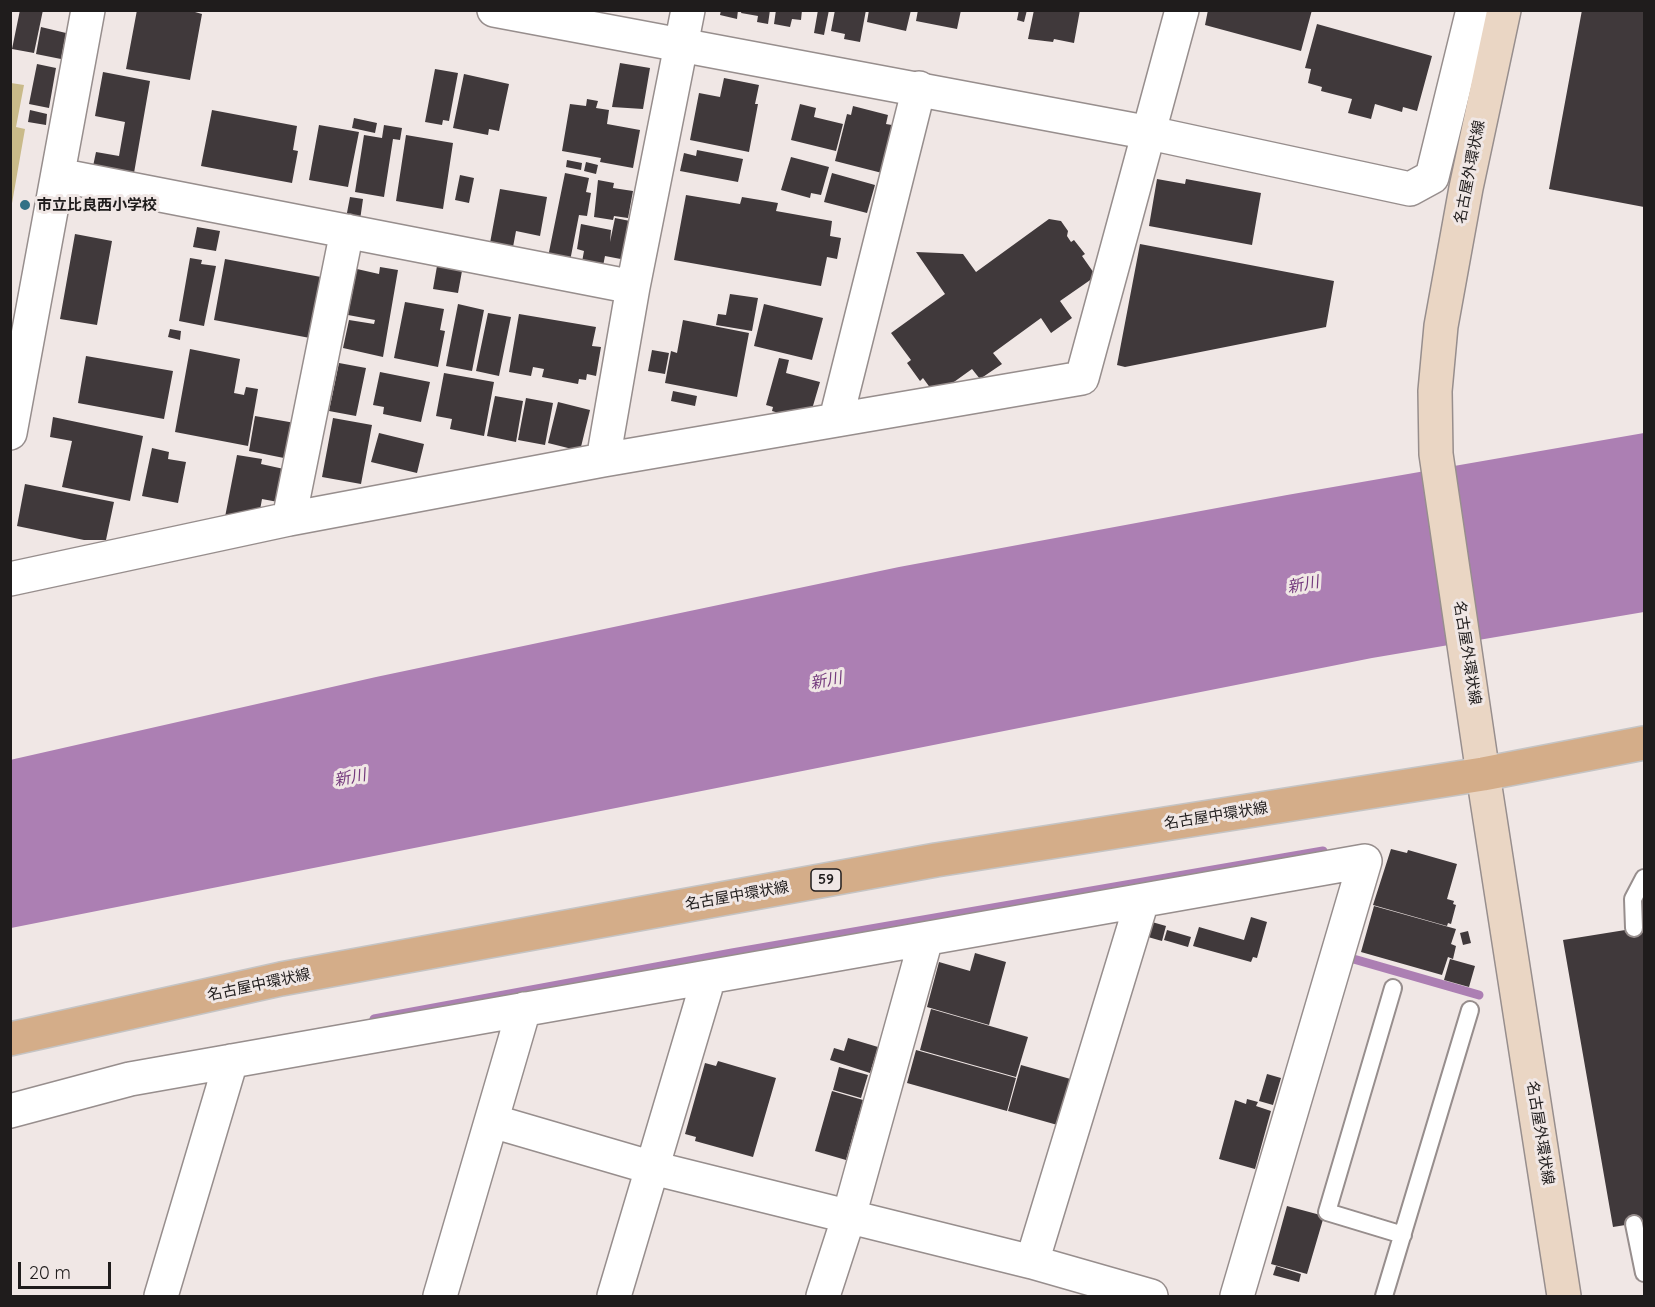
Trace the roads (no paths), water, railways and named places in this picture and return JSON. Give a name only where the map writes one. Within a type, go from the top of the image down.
[{"type":"main road","name":"名古屋外環状線","points":[[1504,10],[1463,199],[1441,326],[1435,391],[1436,454],[1564,1296]]},
{"type":"main road","name":"名古屋中環状線","points":[[10,1039],[281,979],[936,860],[1483,774],[1644,743]]},
{"type":"street","points":[[10,433],[88,10]]},
{"type":"street","points":[[494,10],[1150,133],[1410,189],[1432,177],[1473,10]]},
{"type":"street","points":[[603,460],[633,287],[688,10]]},
{"type":"street","points":[[10,579],[289,519],[603,460],[1082,378],[1182,10]]},
{"type":"street","points":[[836,419],[919,88]]},
{"type":"street","points":[[58,175],[633,287]]},
{"type":"street","points":[[289,519],[347,231]]},
{"type":"street","points":[[10,1111],[130,1079],[1365,861],[1237,1296]]},
{"type":"street","points":[[1032,1262],[1142,901]]},
{"type":"street","points":[[823,1296],[849,1216],[926,939]]},
{"type":"street","points":[[614,1296],[709,977]]},
{"type":"street","points":[[440,1296],[524,1009]]},
{"type":"street","points":[[161,1296],[231,1061]]},
{"type":"street","points":[[492,1121],[653,1167],[1032,1262],[1151,1296]]},
{"type":"lane","points":[[1634,928],[1632,915],[1634,899],[1644,878]]},
{"type":"lane","points":[[1393,988],[1327,1212],[1403,1235]]},
{"type":"lane","points":[[1384,1296],[1470,1010]]},
{"type":"lane","points":[[1634,1224],[1644,1273]]},
{"type":"water","name":"新川","points":[[1644,433],[1644,612],[1372,658],[11,928],[10,760],[376,677],[899,567],[1287,495]]},
{"type":"waterway","points":[[374,1019],[732,953],[1323,851]]},
{"type":"waterway","points":[[1350,958],[1479,995]]},
{"type":"place","name":"市立比良西小学校","points":[[25,205]]}]
